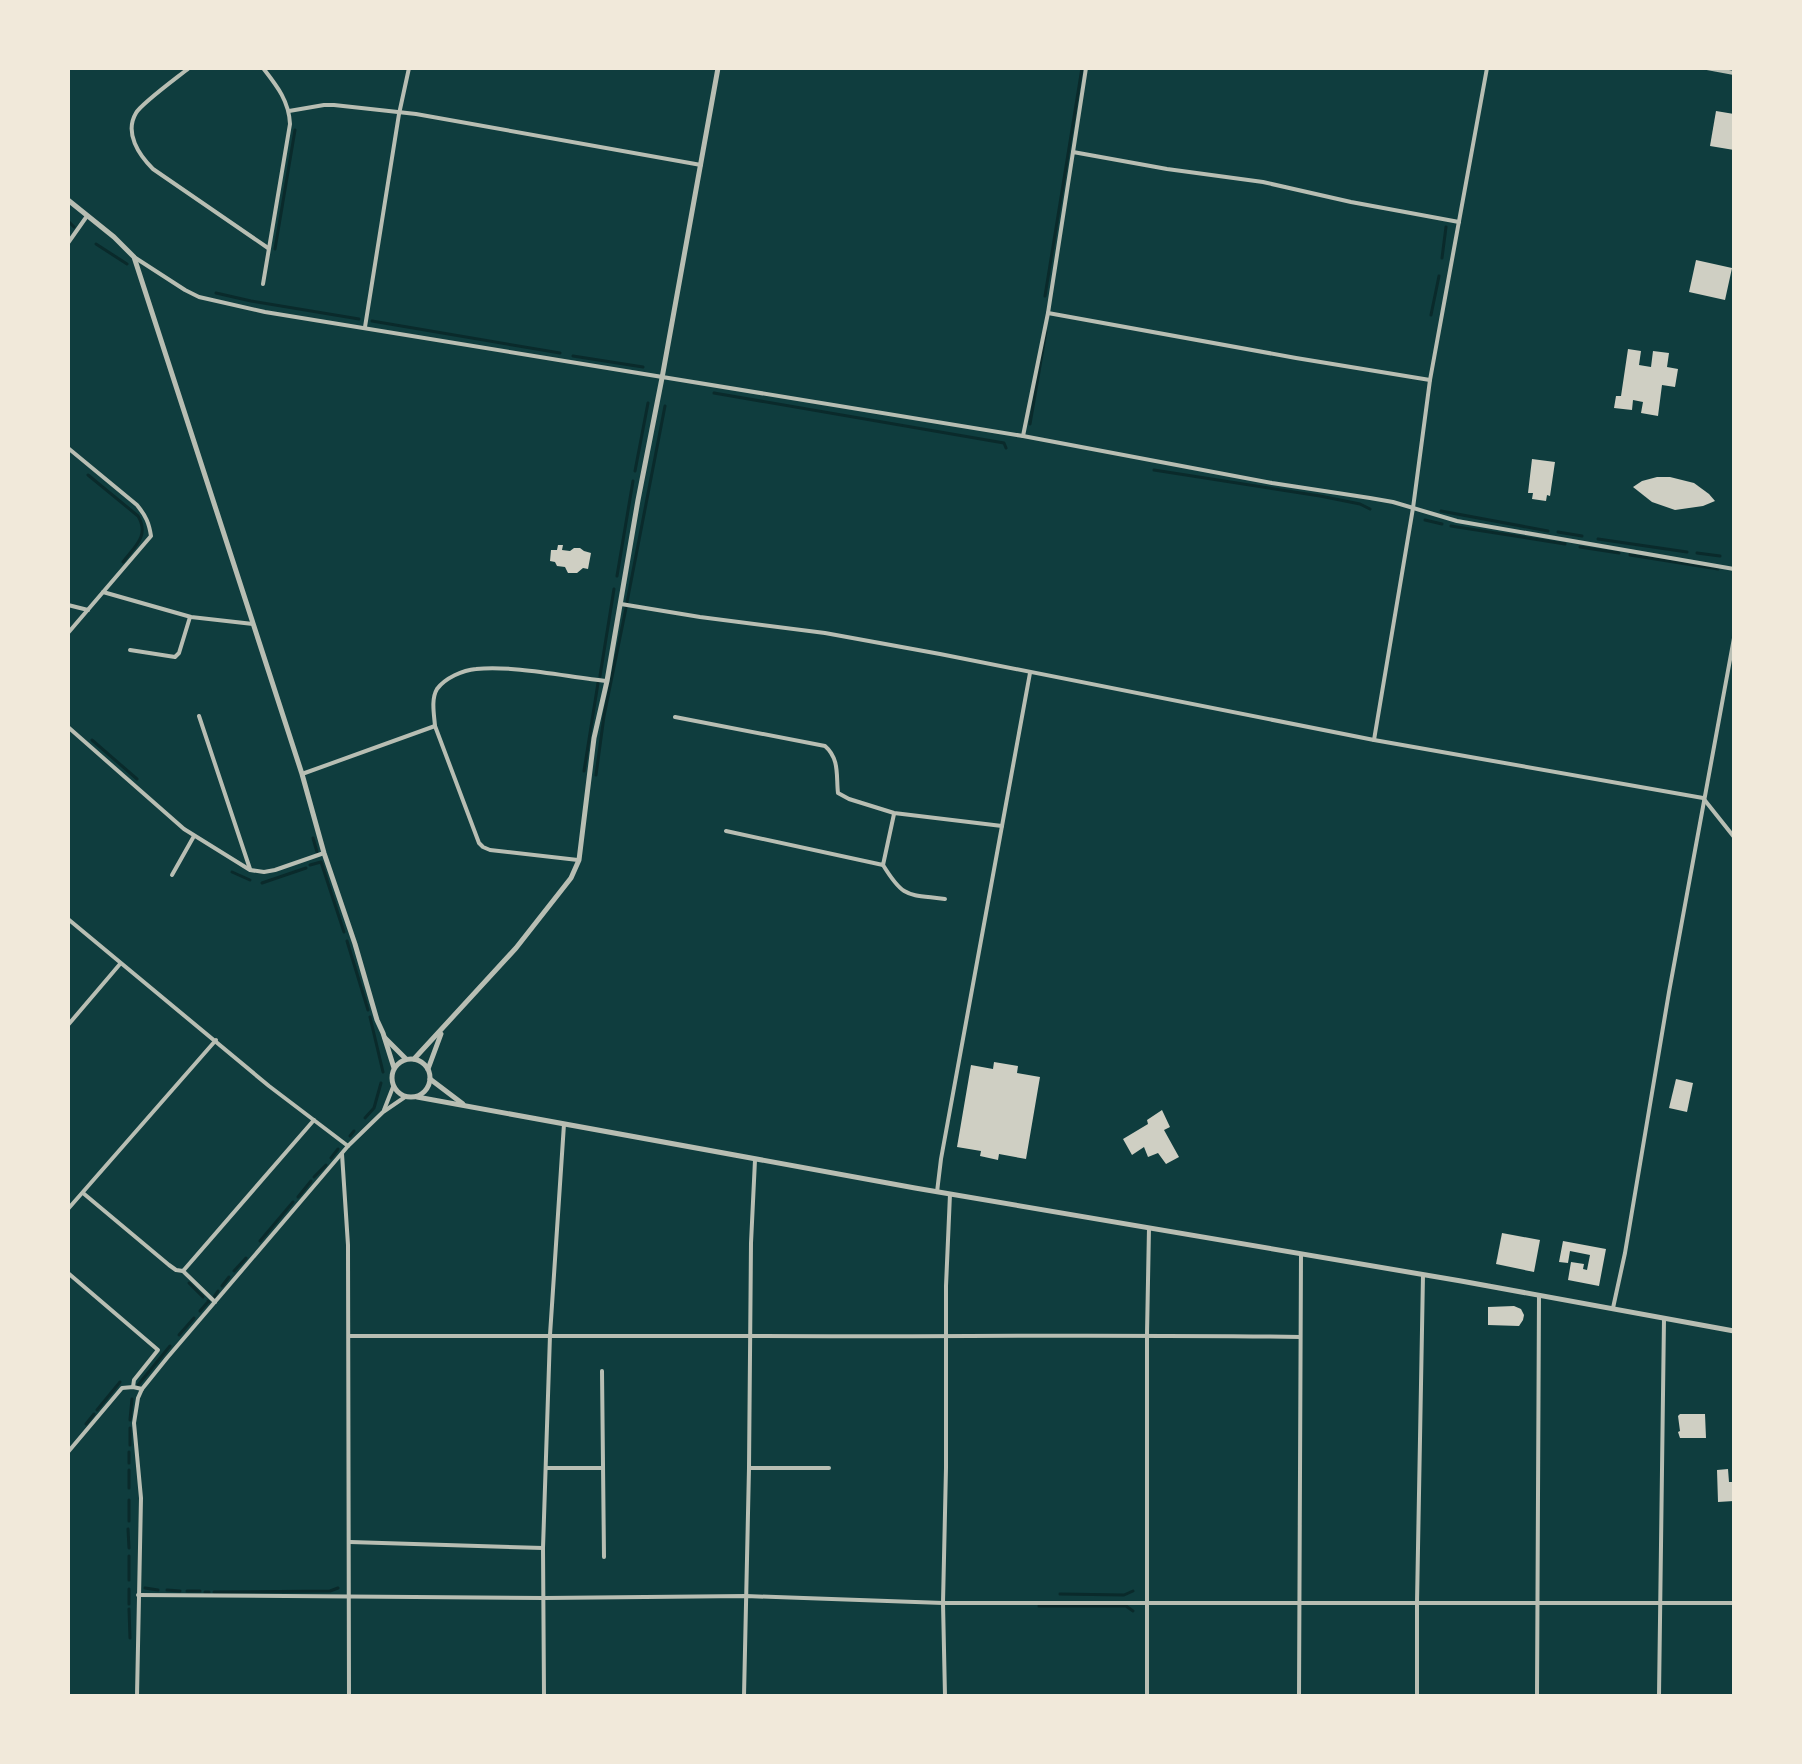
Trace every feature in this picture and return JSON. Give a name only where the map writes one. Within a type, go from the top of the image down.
[{"type":"street","points":[[189,68],[137,111],[132,129],[133,143],[153,169],[268,248]]},
{"type":"street","points":[[263,68],[283,95],[290,124],[263,284]]},
{"type":"street","points":[[365,327],[409,68]]},
{"type":"street","points":[[414,1059],[516,948],[571,878],[579,860],[594,738],[607,681],[718,68]]},
{"type":"street","points":[[1023,436],[1048,313],[1086,68]]},
{"type":"street","points":[[1374,740],[1413,508],[1430,380],[1487,68]]},
{"type":"street","points":[[1707,68],[1734,73]]},
{"type":"street","points":[[289,111],[334,105],[416,114],[701,165]]},
{"type":"street","points":[[1073,152],[1263,182],[1459,222]]},
{"type":"street","points":[[68,200],[134,257],[185,290],[199,297],[265,312],[1023,436],[1370,498],[1457,521],[1734,569]]},
{"type":"street","points":[[68,243],[87,216]]},
{"type":"street","points":[[134,257],[394,1068]]},
{"type":"street","points":[[1048,313],[1430,380]]},
{"type":"street","points":[[68,448],[137,505],[150,524],[151,536],[68,633]]},
{"type":"street","points":[[103,592],[191,617],[253,624]]},
{"type":"street","points":[[620,604],[825,633],[1374,740],[1703,798],[1734,837]]},
{"type":"street","points":[[68,605],[88,610]]},
{"type":"street","points":[[130,650],[175,657],[191,617]]},
{"type":"street","points":[[1613,1310],[1734,638]]},
{"type":"street","points":[[579,860],[490,850],[479,843],[435,726],[434,696],[438,687],[451,678],[473,669],[607,681]]},
{"type":"street","points":[[937,1192],[1030,673]]},
{"type":"street","points":[[199,716],[250,870]]},
{"type":"street","points":[[675,717],[825,746],[831,751],[837,767],[838,793],[849,799],[894,813],[1002,826]]},
{"type":"street","points":[[302,774],[435,726]]},
{"type":"street","points":[[68,727],[194,836],[250,870],[275,870],[324,853]]},
{"type":"street","points":[[894,813],[883,865],[894,883],[905,892],[945,899]]},
{"type":"street","points":[[726,831],[883,865]]},
{"type":"street","points":[[172,875],[194,836]]},
{"type":"street","points":[[68,919],[269,1086],[348,1146]]},
{"type":"street","points":[[68,1025],[120,964]]},
{"type":"street","points":[[428,1069],[443,1029]]},
{"type":"street","points":[[384,1038],[406,1059]]},
{"type":"street","points":[[68,1209],[216,1040]]},
{"type":"street","points":[[417,1097],[427,1090],[430,1079],[428,1069],[422,1062],[406,1059],[394,1068],[391,1077],[393,1087],[405,1097],[1734,1331]]},
{"type":"street","points":[[430,1079],[467,1107]]},
{"type":"street","points":[[383,1112],[393,1087]]},
{"type":"street","points":[[137,1696],[141,1498],[134,1423],[142,1389],[348,1146],[383,1112],[405,1097]]},
{"type":"street","points":[[183,1271],[314,1120]]},
{"type":"street","points":[[544,1696],[543,1548],[550,1335],[564,1124]]},
{"type":"street","points":[[342,1154],[348,1245],[349,1696]]},
{"type":"street","points":[[744,1696],[755,1160]]},
{"type":"street","points":[[83,1193],[169,1265],[183,1271],[215,1302]]},
{"type":"street","points":[[945,1696],[943,1603],[950,1194]]},
{"type":"street","points":[[1147,1696],[1149,1228]]},
{"type":"street","points":[[1299,1696],[1301,1254]]},
{"type":"street","points":[[68,1273],[158,1350],[134,1380],[133,1387]]},
{"type":"street","points":[[1417,1696],[1423,1275]]},
{"type":"street","points":[[1537,1696],[1539,1295]]},
{"type":"street","points":[[1659,1696],[1664,1319]]},
{"type":"street","points":[[349,1336],[1147,1334],[1300,1337]]},
{"type":"street","points":[[602,1371],[604,1557]]},
{"type":"street","points":[[68,1452],[122,1388],[142,1389]]},
{"type":"street","points":[[546,1468],[602,1468]]},
{"type":"street","points":[[749,1468],[829,1468]]},
{"type":"street","points":[[350,1542],[543,1548]]},
{"type":"street","points":[[138,1595],[746,1596],[943,1603],[1734,1603]]},
{"type":"building","points":[[1716,111],[1734,114],[1734,150],[1710,146]]},
{"type":"building","points":[[1696,260],[1732,268],[1725,300],[1689,292]]},
{"type":"building","points":[[1628,349],[1641,351],[1639,365],[1651,367],[1653,351],[1669,353],[1667,367],[1678,369],[1675,387],[1662,385],[1658,416],[1641,413],[1643,402],[1633,400],[1632,410],[1614,408],[1616,396],[1621,396]]},
{"type":"building","points":[[1532,459],[1555,462],[1550,496],[1547,495],[1546,501],[1532,499],[1533,493],[1528,493]]},
{"type":"building","points":[[1657,477],[1694,483],[1715,501],[1675,510],[1652,502],[1633,487]]},
{"type":"building","points":[[558,545],[563,545],[562,550],[580,548],[591,553],[588,569],[568,573],[565,567],[550,561],[551,550],[557,550]]},
{"type":"building","points":[[994,1062],[1018,1066],[1017,1073],[1040,1077],[1026,1159],[999,1154],[998,1160],[980,1156],[981,1151],[957,1147],[971,1065],[993,1069]]},
{"type":"building","points":[[1676,1079],[1693,1083],[1687,1112],[1669,1108]]},
{"type":"building","points":[[1162,1110],[1170,1127],[1164,1130],[1179,1157],[1166,1164],[1158,1153],[1148,1157],[1144,1147],[1132,1155],[1123,1139],[1148,1124],[1147,1120]]},
{"type":"building","points":[[1502,1233],[1540,1240],[1534,1272],[1496,1264]]},
{"type":"building","points":[[1563,1241],[1606,1249],[1599,1286],[1568,1280],[1571,1262],[1584,1264],[1583,1269],[1587,1270],[1590,1255],[1570,1251],[1568,1263],[1559,1262]]},
{"type":"building","points":[[1514,1306],[1521,1309],[1524,1315],[1519,1326],[1488,1325],[1488,1307]]},
{"type":"building","points":[[1680,1414],[1705,1414],[1706,1438],[1680,1438]]},
{"type":"building","points":[[1728,1469],[1729,1482],[1734,1482],[1734,1501],[1718,1502],[1717,1470]]},
{"type":"waterway","points":[[1045,296],[1082,68]]},
{"type":"waterway","points":[[275,249],[295,130]]},
{"type":"waterway","points":[[68,221],[74,227]]},
{"type":"waterway","points":[[1442,258],[1446,227]]},
{"type":"waterway","points":[[96,244],[127,264]]},
{"type":"waterway","points":[[1431,315],[1439,276]]},
{"type":"waterway","points":[[216,293],[359,319]]},
{"type":"waterway","points":[[372,321],[560,353]]},
{"type":"waterway","points":[[1030,424],[1046,331]]},
{"type":"waterway","points":[[573,356],[643,367]]},
{"type":"waterway","points":[[714,393],[1004,443],[1006,448]]},
{"type":"waterway","points":[[635,471],[648,403]]},
{"type":"waterway","points":[[627,602],[665,406]]},
{"type":"waterway","points":[[1154,470],[1320,496],[1370,509]]},
{"type":"waterway","points":[[88,475],[138,516],[141,523],[139,541],[123,562]]},
{"type":"waterway","points":[[617,576],[633,481]]},
{"type":"waterway","points":[[1441,511],[1548,531]]},
{"type":"waterway","points":[[1425,520],[1442,524]]},
{"type":"waterway","points":[[1451,526],[1565,544]]},
{"type":"waterway","points":[[1558,532],[1582,536]]},
{"type":"waterway","points":[[1598,539],[1687,552]]},
{"type":"waterway","points":[[1580,547],[1619,553]]},
{"type":"waterway","points":[[1697,553],[1720,556]]},
{"type":"waterway","points":[[1630,555],[1718,569]]},
{"type":"waterway","points":[[600,676],[614,589]]},
{"type":"waterway","points":[[596,775],[604,716],[626,608]]},
{"type":"waterway","points":[[584,771],[598,683]]},
{"type":"waterway","points":[[92,740],[137,779]]},
{"type":"waterway","points":[[313,838],[317,852]]},
{"type":"waterway","points":[[310,865],[321,862],[344,932]]},
{"type":"waterway","points":[[262,883],[306,868]]},
{"type":"waterway","points":[[232,872],[250,880]]},
{"type":"waterway","points":[[347,941],[368,1010]]},
{"type":"waterway","points":[[370,1017],[383,1072]]},
{"type":"waterway","points":[[365,1118],[374,1108],[381,1083]]},
{"type":"waterway","points":[[350,1136],[354,1131]]},
{"type":"waterway","points":[[331,1158],[338,1149]]},
{"type":"waterway","points":[[314,1177],[326,1165]]},
{"type":"waterway","points":[[298,1197],[311,1181]]},
{"type":"waterway","points":[[260,1241],[293,1202]]},
{"type":"waterway","points":[[234,1271],[246,1258]]},
{"type":"waterway","points":[[222,1286],[229,1277]]},
{"type":"waterway","points":[[189,1283],[203,1297]]},
{"type":"waterway","points":[[214,1297],[218,1291]]},
{"type":"waterway","points":[[200,1311],[207,1303]]},
{"type":"waterway","points":[[179,1335],[194,1318]]},
{"type":"waterway","points":[[138,1385],[170,1346]]},
{"type":"waterway","points":[[97,1410],[120,1382]]},
{"type":"waterway","points":[[130,1420],[132,1399]]},
{"type":"waterway","points":[[86,1424],[94,1414]]},
{"type":"waterway","points":[[130,1428],[130,1445]]},
{"type":"waterway","points":[[129,1452],[129,1463]]},
{"type":"waterway","points":[[129,1470],[129,1488]]},
{"type":"waterway","points":[[129,1500],[129,1521]]},
{"type":"waterway","points":[[128,1529],[129,1548]]},
{"type":"waterway","points":[[129,1556],[129,1580]]},
{"type":"waterway","points":[[145,1588],[158,1590]]},
{"type":"waterway","points":[[214,1592],[330,1591],[338,1588]]},
{"type":"waterway","points":[[129,1589],[129,1604]]},
{"type":"waterway","points":[[167,1590],[180,1591]]},
{"type":"waterway","points":[[187,1591],[200,1591]]},
{"type":"waterway","points":[[1060,1594],[1124,1595],[1133,1591]]},
{"type":"waterway","points":[[1039,1606],[1126,1606],[1133,1611]]},
{"type":"waterway","points":[[129,1609],[130,1638]]}]
